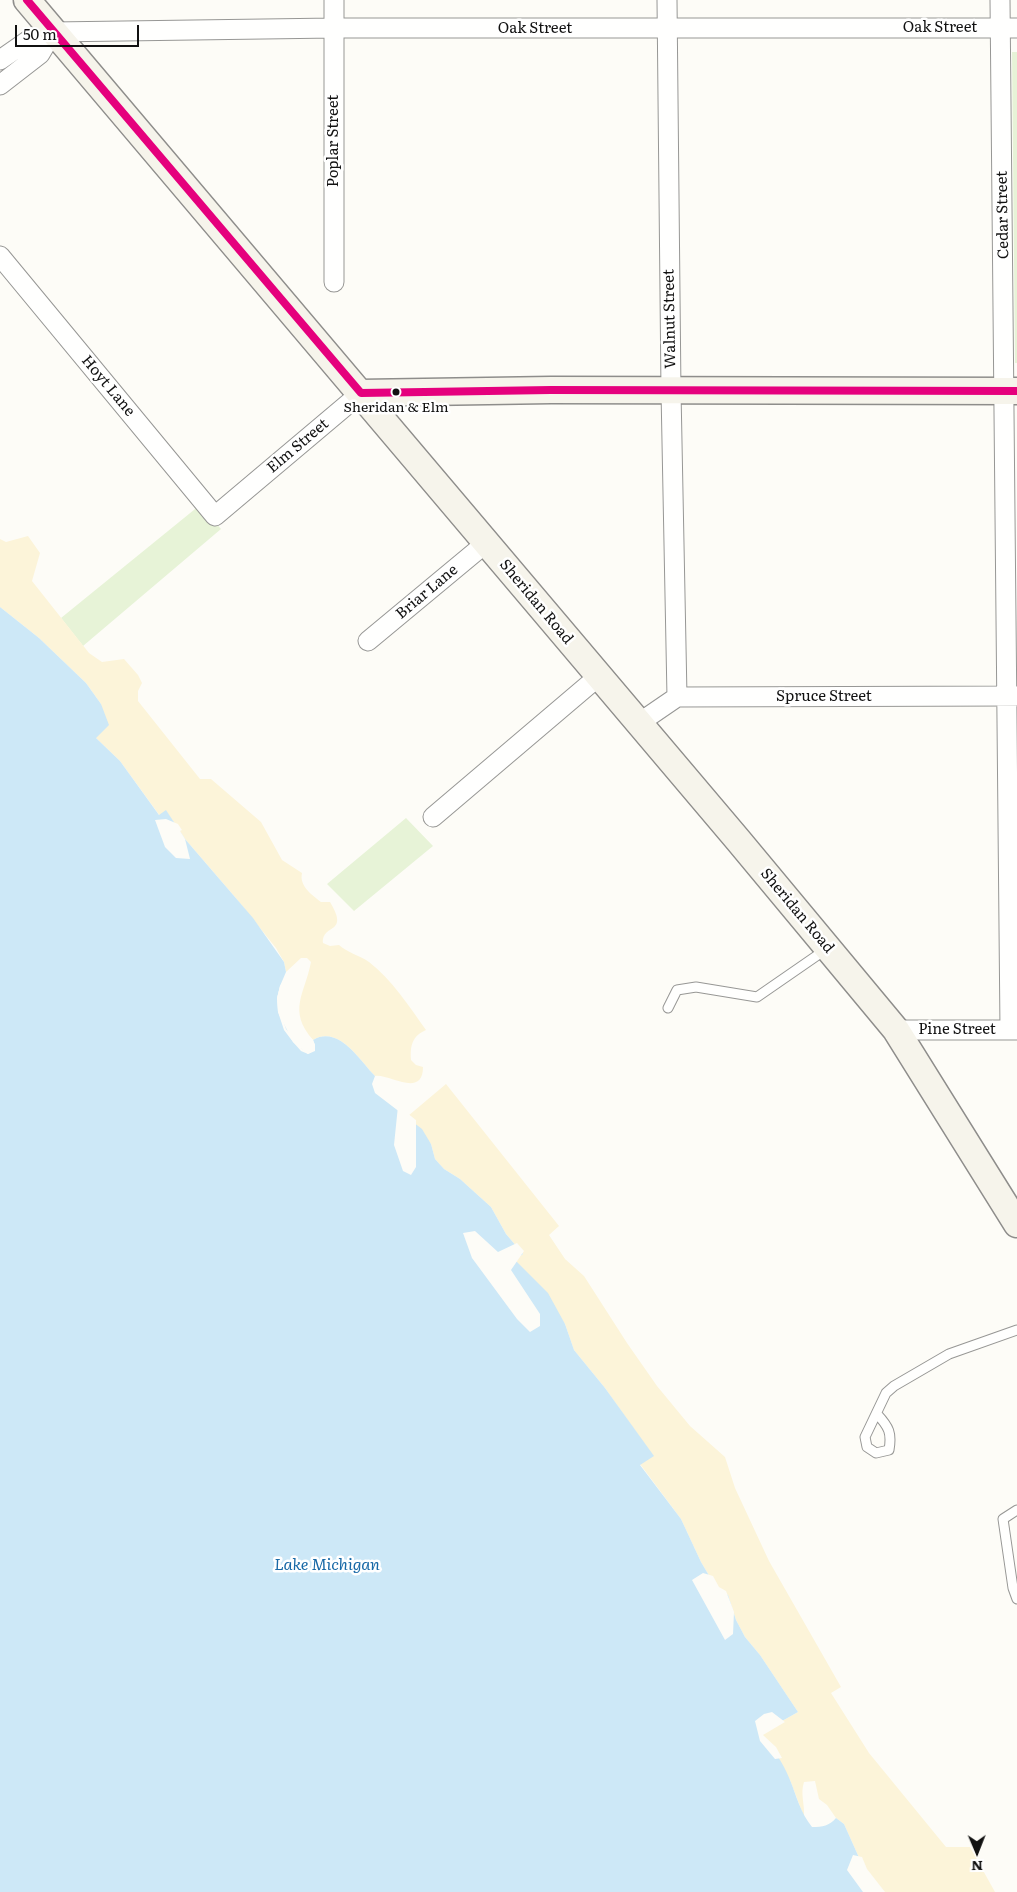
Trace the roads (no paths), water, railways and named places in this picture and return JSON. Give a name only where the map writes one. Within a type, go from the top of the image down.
[{"type":"street","name":"Sheridan Road","points":[[27,0],[361,393],[896,1030],[1017,1224]]},
{"type":"street","name":"Poplar Street","points":[[334,0],[334,282]]},
{"type":"street","name":"Walnut Street","points":[[667,0],[676,698]]},
{"type":"street","name":"Cedar Street","points":[[1000,0],[1009,28],[1014,1030]]},
{"type":"street","name":"Oak Street","points":[[0,60],[33,37],[53,32],[334,28],[1009,28]]},
{"type":"street","points":[[0,85],[40,54],[53,32]]},
{"type":"street","name":"Hoyt Lane","points":[[0,256],[215,516]]},
{"type":"street","points":[[361,393],[551,390],[1011,391]]},
{"type":"street","name":"Elm Street","points":[[215,516],[361,393]]},
{"type":"street","name":"Briar Lane","points":[[368,641],[486,544]]},
{"type":"street","points":[[433,816],[599,676]]},
{"type":"street","name":"Spruce Street","points":[[676,698],[1011,696]]},
{"type":"street","points":[[639,723],[676,698]]},
{"type":"street","name":"Pine Street","points":[[896,1030],[1014,1030]]},
{"type":"lane","points":[[668,1008],[677,990],[696,987],[757,997],[828,948]]},
{"type":"lane","points":[[877,1414],[886,1393],[894,1386],[949,1354],[1017,1330]]},
{"type":"lane","points":[[1017,1510],[1003,1519],[1013,1588],[1017,1599]]},
{"type":"water","name":"Lake Michigan","points":[[0,607],[39,638],[86,683],[101,704],[109,725],[96,738],[120,761],[159,815],[166,810],[185,839],[253,918],[284,962],[286,972],[277,998],[278,1012],[293,1042],[308,1054],[315,1050],[313,1040],[322,1037],[331,1037],[348,1046],[375,1076],[372,1084],[375,1093],[422,1129],[431,1144],[435,1159],[444,1169],[460,1179],[491,1207],[506,1234],[523,1254],[515,1260],[548,1293],[565,1324],[574,1350],[605,1388],[654,1456],[640,1465],[681,1519],[701,1562],[717,1589],[728,1595],[736,1620],[745,1637],[760,1655],[798,1712],[759,1734],[781,1761],[804,1816],[812,1827],[826,1825],[836,1818],[844,1824],[865,1871],[883,1892],[0,1892]]},
{"type":"place","name":"Sheridan & Elm","points":[[396,392]]}]
